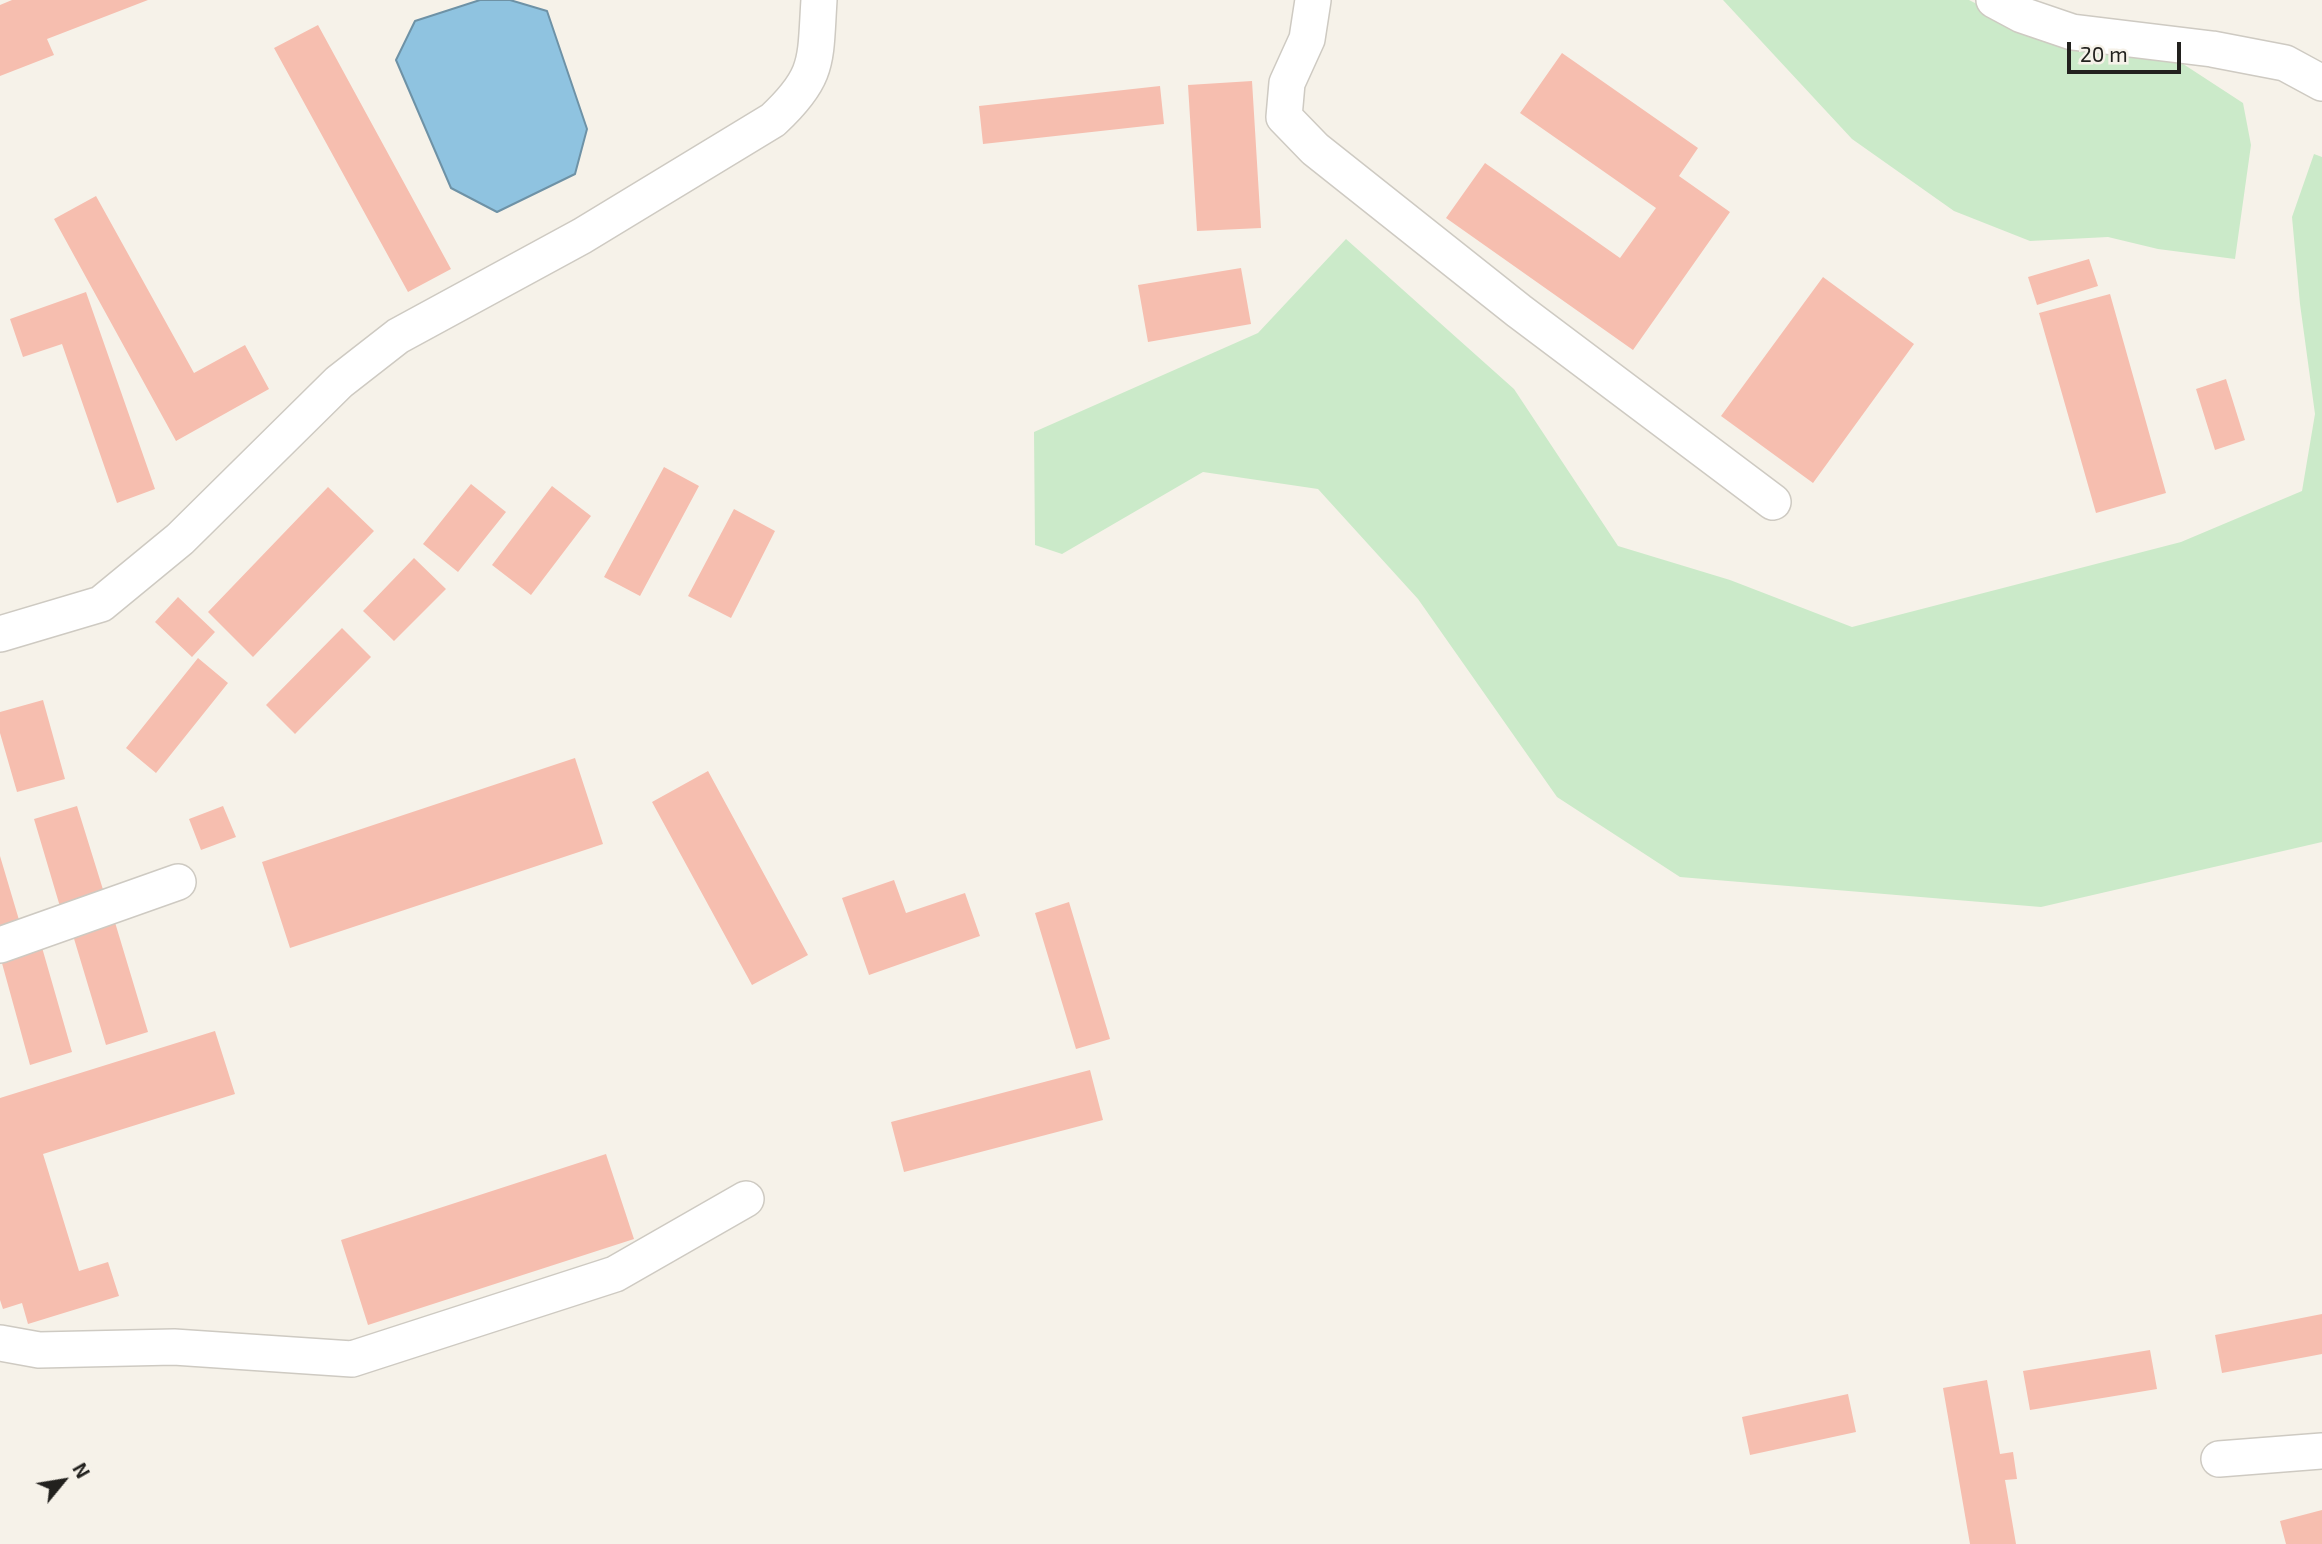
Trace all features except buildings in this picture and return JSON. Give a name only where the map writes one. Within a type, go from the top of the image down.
[{"type":"street","points":[[0,634],[101,604],[180,539],[340,382],[398,336],[582,236],[773,120],[800,95],[815,62],[819,0]]},
{"type":"street","points":[[1313,0],[1307,39],[1287,83],[1284,117],[1315,149],[1519,311],[1773,502]]},
{"type":"street","points":[[1994,0],[2022,15],[2072,32],[2212,49],[2285,63],[2322,83]]},
{"type":"street","points":[[0,945],[178,882]]},
{"type":"street","points":[[0,1343],[39,1350],[174,1347],[352,1359],[615,1274],[746,1199]]},
{"type":"street","points":[[2219,1459],[2322,1451]]},
{"type":"green space","points":[[1723,0],[1969,0],[2067,50],[2174,58],[2243,103],[2251,145],[2235,259],[2158,249],[2108,237],[2030,241],[1954,211],[1852,139]]},
{"type":"green space","points":[[2314,154],[2322,157],[2322,842],[2041,907],[1680,877],[1557,797],[1418,599],[1318,489],[1203,472],[1062,554],[1035,545],[1034,432],[1258,333],[1346,239],[1514,389],[1618,546],[1730,580],[1852,627],[2181,542],[2302,491],[2315,414],[2300,304],[2292,217]]},
{"type":"water","points":[[480,0],[510,0],[547,11],[587,129],[575,174],[497,212],[451,188],[396,60],[415,21]]}]
